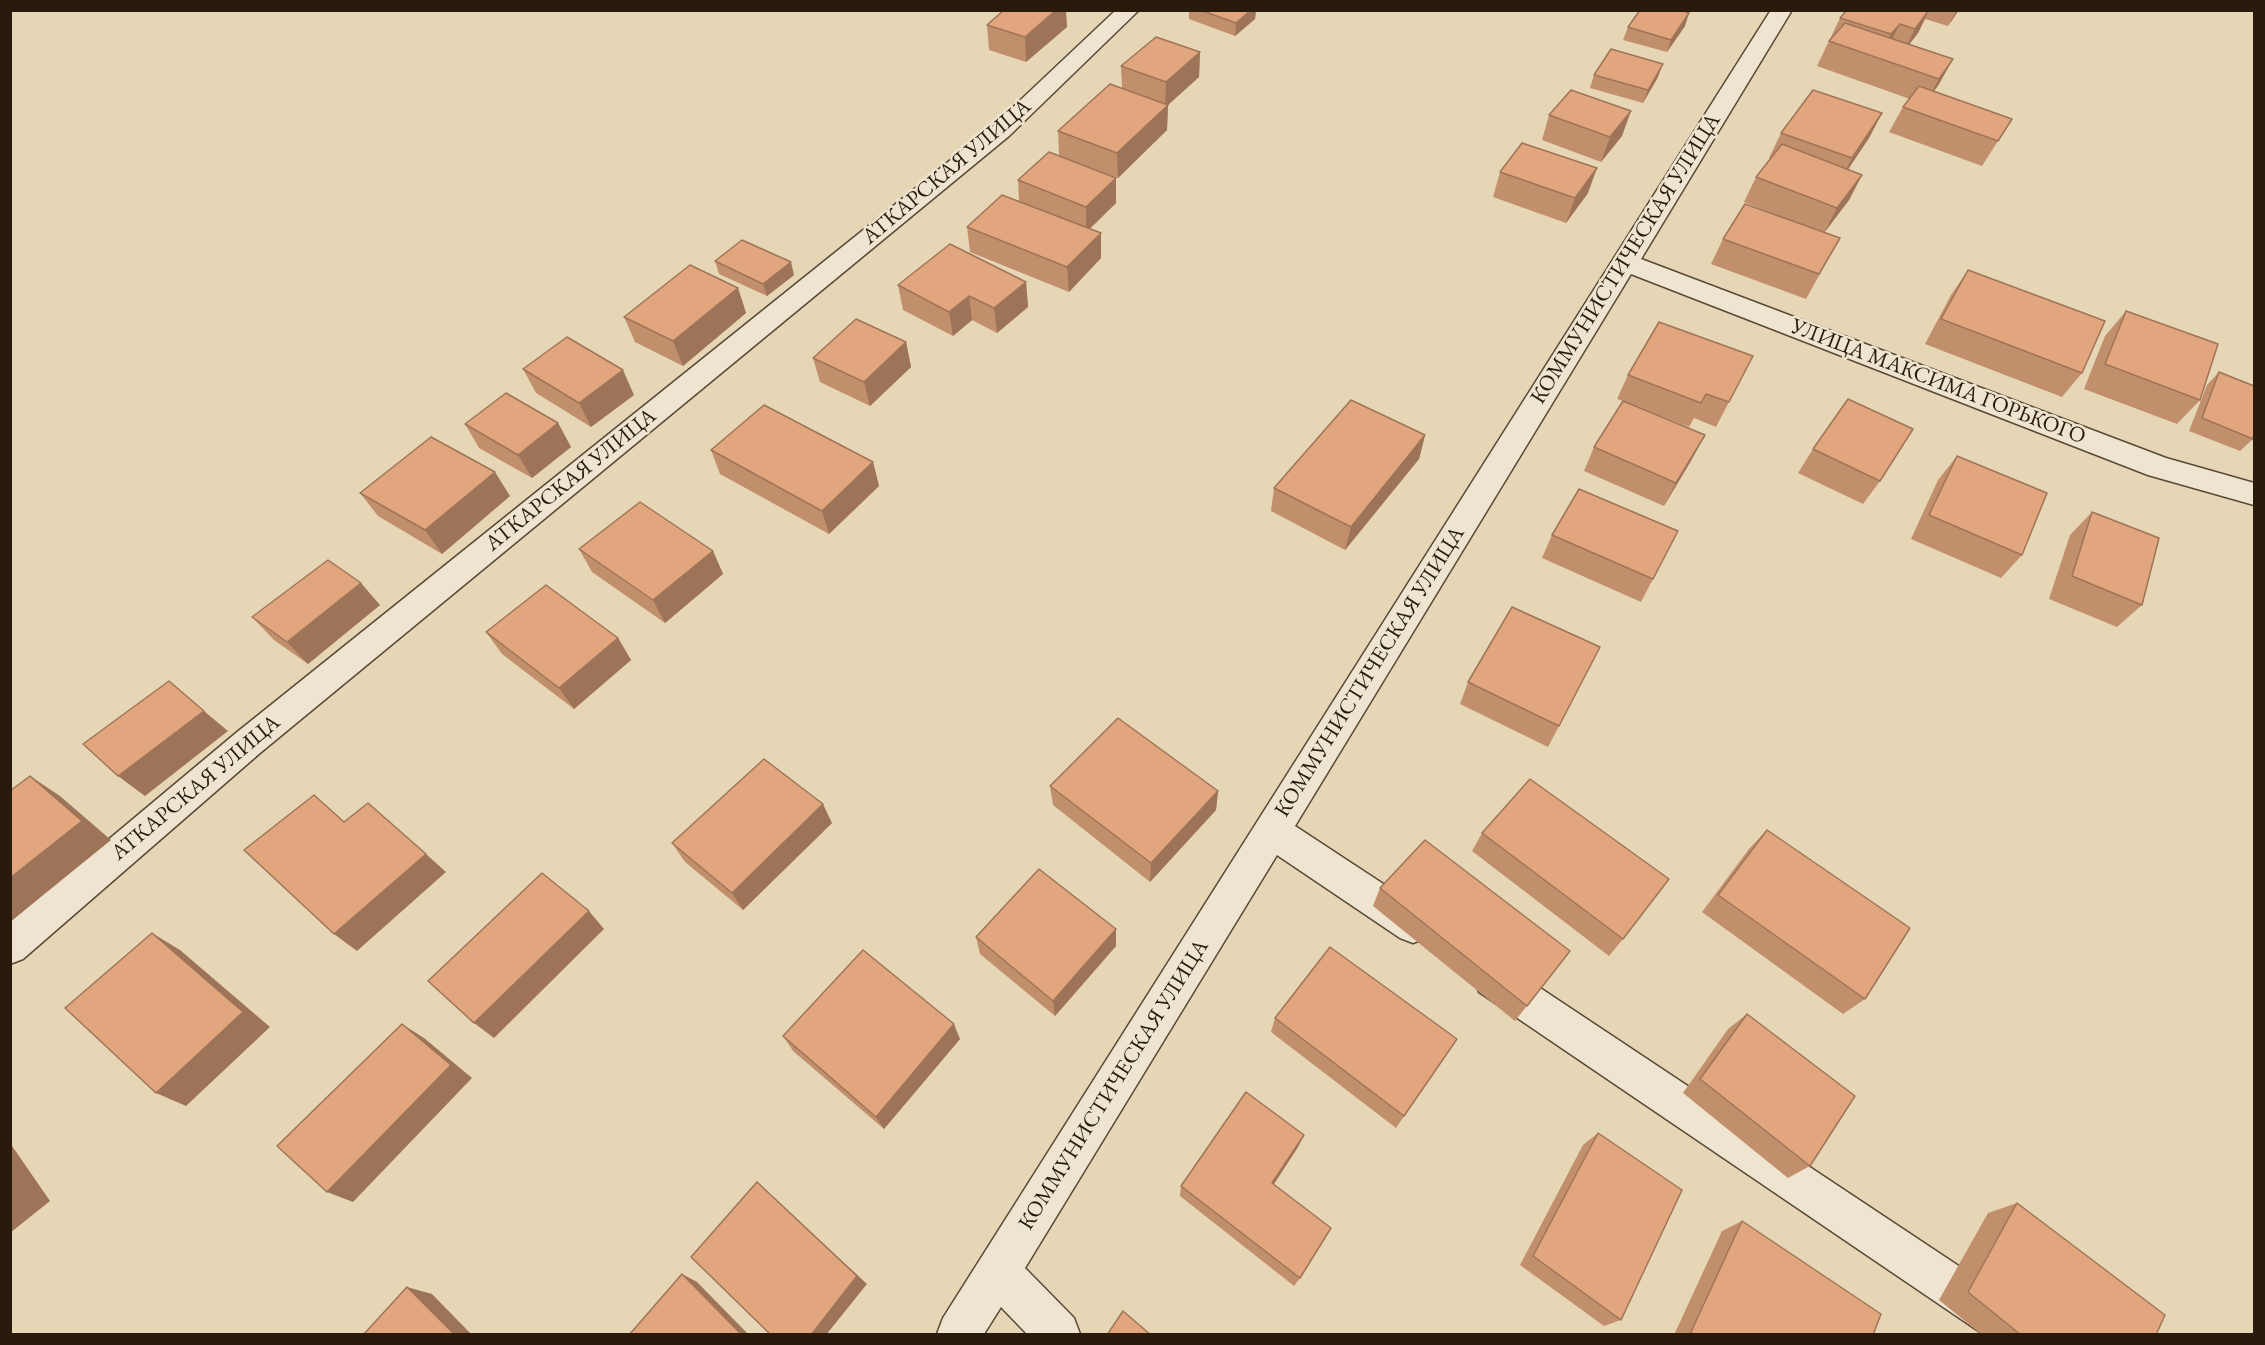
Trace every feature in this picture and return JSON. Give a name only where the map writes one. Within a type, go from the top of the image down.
[{"type":"street","name":"АТКАРСКАЯ УЛИЦА","points":[[10,946],[257,736],[1000,131],[1129,10]]},
{"type":"street","name":"КОММУНИСТИЧЕСКАЯ УЛИЦА","points":[[959,1335],[1782,10]]},
{"type":"street","name":"УЛИЦА МАКСИМА ГОРЬКОГО","points":[[1624,262],[2158,467],[2254,494]]},
{"type":"street","points":[[1272,831],[2021,1335]]},
{"type":"street","points":[[998,1272],[1058,1335]]},
{"type":"building","points":[[1004,10],[1056,10],[1025,37],[987,25]]},
{"type":"building","points":[[1200,10],[1251,10],[1236,23]]},
{"type":"building","points":[[1640,10],[1680,10],[1689,13],[1671,40],[1628,27]]},
{"type":"building","points":[[1847,10],[1929,10],[1915,29],[1900,24],[1891,34],[1840,18]]},
{"type":"building","points":[[1845,23],[1953,59],[1939,79],[1829,41]]},
{"type":"building","points":[[1156,37],[1200,52],[1166,82],[1121,66]]},
{"type":"building","points":[[1611,49],[1663,64],[1648,90],[1594,75]]},
{"type":"building","points":[[1110,84],[1168,105],[1117,153],[1058,131]]},
{"type":"building","points":[[1919,86],[2012,119],[1998,141],[1903,107]]},
{"type":"building","points":[[1571,90],[1631,111],[1610,137],[1549,115]]},
{"type":"building","points":[[1813,90],[1882,113],[1852,158],[1781,133]]},
{"type":"building","points":[[1522,143],[1597,168],[1575,198],[1500,172]]},
{"type":"building","points":[[1782,144],[1862,175],[1837,208],[1756,177]]},
{"type":"building","points":[[1049,152],[1116,178],[1086,207],[1018,180]]},
{"type":"building","points":[[1002,195],[1101,233],[1067,267],[967,227]]},
{"type":"building","points":[[1745,204],[1840,238],[1819,274],[1723,239]]},
{"type":"building","points":[[742,240],[791,262],[763,284],[715,261]]},
{"type":"building","points":[[950,244],[1026,282],[994,308],[969,296],[949,312],[898,285]]},
{"type":"building","points":[[690,265],[738,288],[673,341],[624,317]]},
{"type":"building","points":[[1968,270],[2105,321],[2082,373],[1941,319]]},
{"type":"building","points":[[2126,311],[2218,344],[2200,400],[2105,364]]},
{"type":"building","points":[[856,319],[906,342],[864,382],[813,358]]},
{"type":"building","points":[[1659,322],[1753,356],[1729,402],[1706,394],[1701,403],[1628,375]]},
{"type":"building","points":[[567,337],[623,370],[579,403],[523,369]]},
{"type":"building","points":[[2219,372],[2254,386],[2253,439],[2202,418]]},
{"type":"building","points":[[506,393],[558,423],[518,455],[465,424]]},
{"type":"building","points":[[1848,399],[1913,429],[1880,481],[1813,449]]},
{"type":"building","points":[[1351,400],[1425,435],[1351,527],[1274,488]]},
{"type":"building","points":[[1623,401],[1705,435],[1676,483],[1594,447]]},
{"type":"building","points":[[764,405],[873,462],[822,511],[711,450]]},
{"type":"building","points":[[431,437],[495,472],[425,530],[360,493]]},
{"type":"building","points":[[1957,456],[2047,493],[2022,555],[1929,515]]},
{"type":"building","points":[[1579,489],[1678,531],[1653,579],[1552,535]]},
{"type":"building","points":[[640,502],[713,551],[653,600],[579,549]]},
{"type":"building","points":[[2092,512],[2159,538],[2142,605],[2072,576]]},
{"type":"building","points":[[328,560],[361,583],[287,642],[252,617]]},
{"type":"building","points":[[546,585],[618,638],[559,688],[486,632]]},
{"type":"building","points":[[1512,607],[1600,647],[1559,726],[1468,682]]},
{"type":"building","points":[[169,681],[204,711],[118,776],[83,744]]},
{"type":"building","points":[[1118,718],[1218,791],[1151,863],[1050,786]]},
{"type":"building","points":[[764,759],[823,804],[732,893],[672,843]]},
{"type":"building","points":[[30,776],[82,821],[10,878],[10,791]]},
{"type":"building","points":[[1530,779],[1669,879],[1623,939],[1482,833]]},
{"type":"building","points":[[314,795],[344,822],[368,803],[426,854],[334,934],[244,850]]},
{"type":"building","points":[[1767,830],[1910,928],[1865,999],[1718,895]]},
{"type":"building","points":[[1425,840],[1570,951],[1527,1006],[1380,888]]},
{"type":"building","points":[[1039,869],[1116,929],[1053,1001],[976,937]]},
{"type":"building","points":[[542,873],[589,911],[474,1023],[428,981]]},
{"type":"building","points":[[152,933],[243,1012],[156,1093],[65,1008]]},
{"type":"building","points":[[1330,947],[1457,1039],[1404,1116],[1275,1018]]},
{"type":"building","points":[[863,950],[954,1024],[876,1117],[783,1036]]},
{"type":"building","points":[[1747,1014],[1855,1096],[1810,1166],[1700,1079]]},
{"type":"building","points":[[402,1024],[451,1065],[327,1192],[277,1146]]},
{"type":"building","points":[[1246,1092],[1304,1135],[1272,1183],[1331,1228],[1300,1278],[1181,1186]]},
{"type":"building","points":[[1598,1133],[1682,1190],[1621,1320],[1533,1256]]},
{"type":"building","points":[[757,1182],[857,1276],[811,1335],[771,1335],[691,1257]]},
{"type":"building","points":[[2017,1203],[2165,1315],[2156,1335],[2021,1335],[1968,1292]]},
{"type":"building","points":[[1742,1221],[1881,1314],[1873,1335],[1694,1335],[1691,1332]]},
{"type":"building","points":[[682,1274],[742,1335],[629,1335]]},
{"type":"building","points":[[407,1287],[455,1335],[363,1335]]},
{"type":"building","points":[[1123,1311],[1151,1335],[1107,1335]]}]
